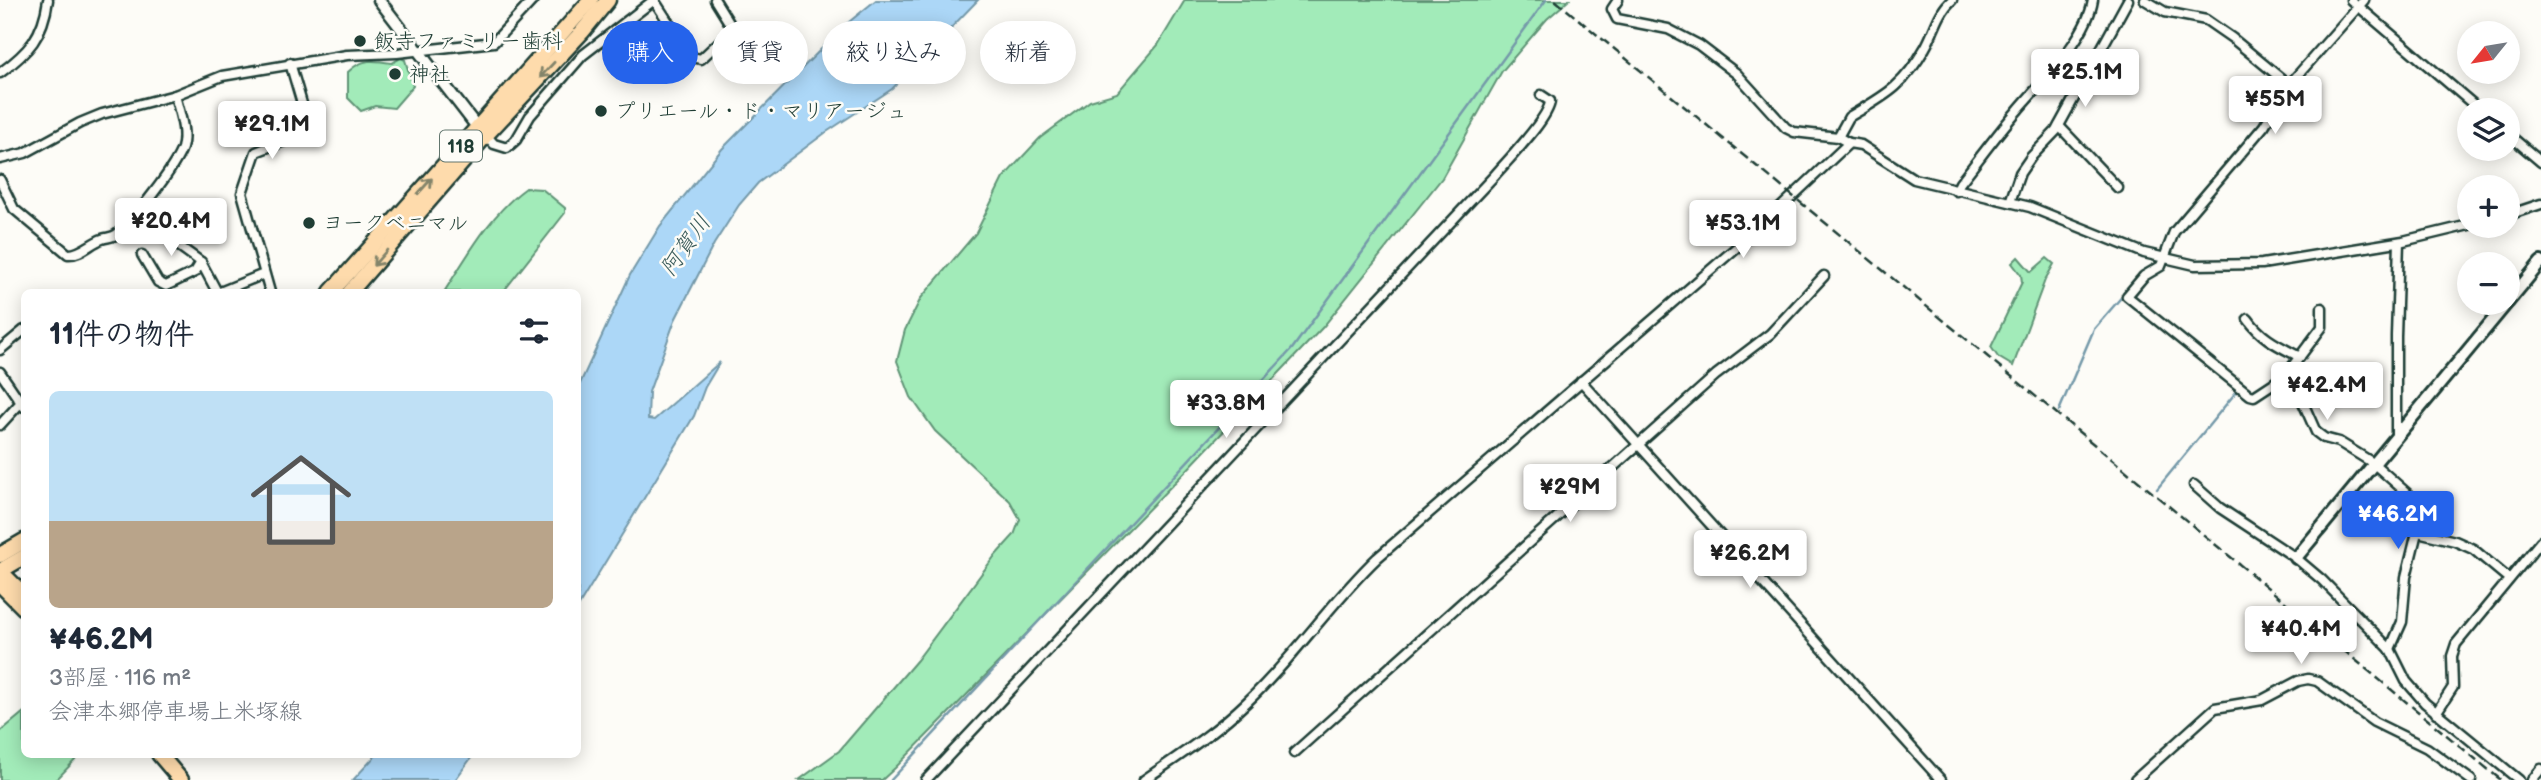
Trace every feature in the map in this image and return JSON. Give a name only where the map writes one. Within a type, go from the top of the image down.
[{"type":"highway","name":"118","points":[[352,289],[591,0]]},
{"type":"highway","name":"118","points":[[334,289],[482,131],[582,32],[608,0]]},
{"type":"highway","points":[[0,555],[21,543]]},
{"type":"highway","points":[[20,560],[21,591],[0,571],[20,560]]},
{"type":"highway","points":[[0,584],[21,605]]},
{"type":"highway","points":[[162,758],[181,780]]},
{"type":"main road","points":[[2520,287],[2541,262]]},
{"type":"main road","points":[[2295,558],[2496,315]]},
{"type":"street","points":[[0,73],[31,46],[45,22],[48,0]]},
{"type":"street","points":[[380,0],[482,131],[500,148],[513,144],[530,116],[583,55],[654,0],[691,57],[701,59],[733,29],[715,0]]},
{"type":"street","points":[[0,159],[25,153],[102,114],[175,95],[222,76],[347,55],[421,51],[494,42],[533,0]]},
{"type":"street","points":[[1618,0],[1612,9],[1618,19],[1668,29],[1699,45],[1737,74],[1777,121],[1794,132],[1838,137],[1861,145],[1914,179],[2030,207],[2165,259],[2195,265],[2262,264],[2399,242],[2457,228]]},
{"type":"street","points":[[1838,137],[1849,117],[1888,94],[1908,76],[1943,10],[1952,0]]},
{"type":"street","points":[[1956,191],[1959,183],[2016,111],[2056,68],[2078,33],[2093,0]]},
{"type":"street","points":[[2010,202],[2020,173],[2059,126],[2128,0]]},
{"type":"street","points":[[2145,0],[2165,12],[2206,20],[2289,85]]},
{"type":"street","points":[[2322,308],[2322,327],[2300,357],[2286,375],[2254,396],[2127,296],[2144,276],[2161,266],[2174,232],[2264,126],[2289,85],[2358,2],[2466,98]]},
{"type":"street","points":[[269,289],[242,193],[256,152],[302,134],[308,124],[289,63]]},
{"type":"street","points":[[0,180],[14,209],[71,255],[117,234],[138,212],[182,148],[183,127],[175,95]]},
{"type":"street","points":[[926,780],[1495,175],[1531,134],[1550,107],[1550,101],[1541,95]]},
{"type":"street","points":[[2059,126],[2118,188]]},
{"type":"street","points":[[1144,780],[1211,733],[1249,701],[1345,589],[1369,566],[1759,228],[1849,143]]},
{"type":"street","points":[[2520,144],[2541,162]]},
{"type":"street","points":[[2520,211],[2541,204]]},
{"type":"street","points":[[138,212],[161,233],[201,262],[217,289]]},
{"type":"street","points":[[2396,435],[2399,242]]},
{"type":"street","points":[[142,255],[158,282],[166,286],[195,272],[201,262]]},
{"type":"street","points":[[226,289],[264,274]]},
{"type":"street","points":[[1294,753],[1716,375],[1770,334],[1824,276]]},
{"type":"street","points":[[2248,319],[2257,333],[2300,357]]},
{"type":"street","points":[[0,350],[21,332]]},
{"type":"street","points":[[0,372],[21,400]]},
{"type":"street","points":[[2286,375],[2301,398],[2316,432],[2324,438],[2339,442],[2373,464],[2414,500],[2420,520],[2406,577],[2402,622],[2390,649]]},
{"type":"street","points":[[1581,381],[1941,780]]},
{"type":"street","points":[[0,425],[21,405]]},
{"type":"street","points":[[2194,485],[2220,508],[2295,558],[2322,580],[2390,649],[2406,681],[2425,703],[2519,780]]},
{"type":"street","points":[[2417,532],[2455,541],[2473,549],[2509,579]]},
{"type":"street","points":[[2436,713],[2453,687],[2452,656],[2456,644],[2541,541]]},
{"type":"street","points":[[2135,780],[2215,708],[2262,700],[2298,681],[2308,679],[2317,681],[2374,722],[2427,748],[2472,780]]},
{"type":"street","points":[[2532,780],[2541,769]]},
{"type":"green space","points":[[1185,0],[1569,0],[1547,19],[1502,71],[1442,178],[1323,327],[895,768],[882,780],[799,780],[839,751],[917,660],[994,557],[1014,535],[1020,519],[1010,501],[935,431],[911,397],[897,361],[905,330],[921,298],[976,233],[1003,178],[1040,138],[1090,101],[1117,93],[1158,45]]},
{"type":"green space","points":[[401,58],[405,60],[413,86],[394,108],[375,106],[361,111],[348,98],[348,72],[353,67],[363,62],[392,63]]},
{"type":"green space","points":[[526,188],[542,189],[565,208],[565,213],[505,289],[446,289],[471,250],[513,198]]},
{"type":"green space","points":[[2018,257],[2031,272],[2047,258],[2054,264],[2045,280],[2013,366],[1998,357],[1991,347],[2022,282],[2021,275],[2012,263]]},
{"type":"green space","points":[[21,714],[21,758],[77,758],[56,780],[0,780],[0,732]]},
{"type":"water","points":[[876,0],[978,0],[958,21],[850,21]]},
{"type":"water","name":"阿賀川","points":[[822,48],[822,84],[897,84],[758,183],[739,205],[714,244],[675,320],[649,392],[648,419],[654,420],[720,362],[705,387],[694,416],[581,602],[581,381],[630,275],[660,226],[722,149],[786,84],[808,84],[808,62]]},
{"type":"water","points":[[373,758],[471,758],[455,780],[353,780]]},
{"type":"waterway","points":[[891,780],[1292,349],[1546,0]]},
{"type":"waterway","points":[[2059,411],[2094,329],[2125,293]]},
{"type":"waterway","points":[[2157,489],[2237,391]]},
{"type":"railway","points":[[1555,0],[2501,780]]},
{"type":"place","name":"飯寺ファミリー歯科","points":[[360,41]]},
{"type":"place","name":"神社","points":[[395,74]]},
{"type":"place","name":"プリエール・ド・マリアージュ","points":[[601,111]]},
{"type":"place","name":"ヨークベニマル","points":[[309,223]]}]
